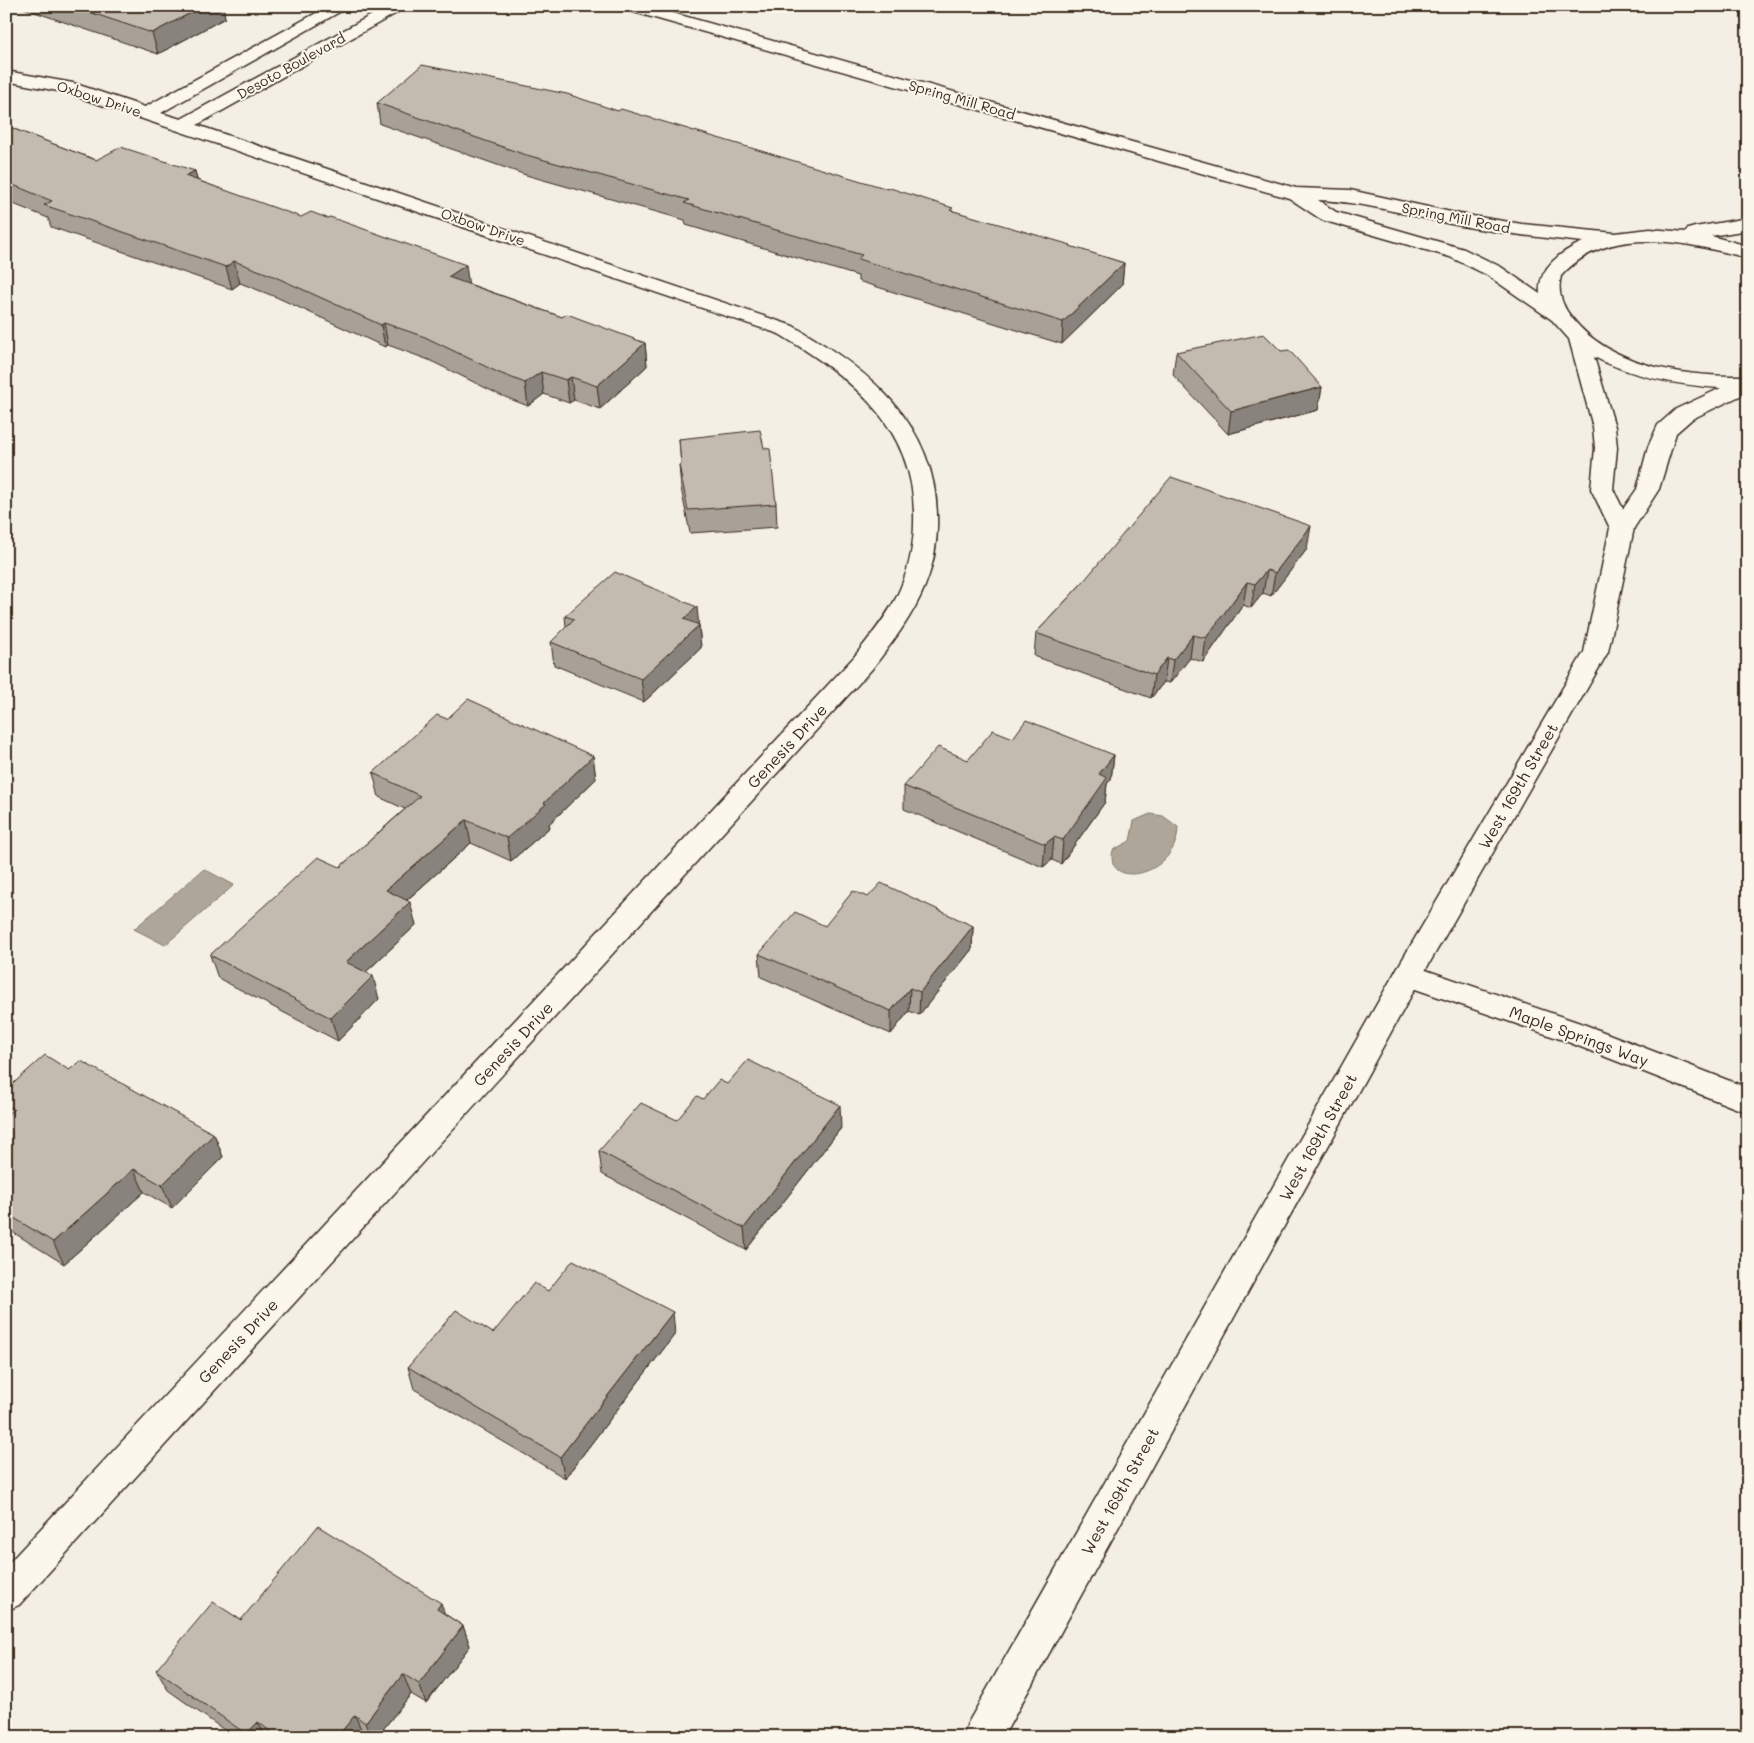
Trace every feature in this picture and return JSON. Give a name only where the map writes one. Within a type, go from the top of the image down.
[{"type":"street","name":"Desoto Boulevard","points":[[146,114],[342,6]]},
{"type":"street","name":"Desoto Boulevard","points":[[182,126],[401,6]]},
{"type":"street","name":"Spring Mill Road","points":[[629,6],[1295,194],[1350,196],[1513,229],[1618,239]]},
{"type":"street","name":"Oxbow Drive","points":[[6,76],[67,88],[786,330],[821,349],[856,376],[878,398],[902,428],[916,452]]},
{"type":"street","name":"Spring Mill Road","points":[[1295,194],[1329,216],[1457,253],[1494,271],[1559,316]]},
{"type":"street","points":[[1676,236],[1748,224]]},
{"type":"street","points":[[1748,252],[1726,244],[1676,236],[1636,236],[1597,243],[1568,256],[1551,276],[1550,299],[1562,323],[1590,346],[1630,366],[1677,379],[1748,383]]},
{"type":"street","points":[[1578,336],[1604,427],[1606,448],[1602,489],[1622,528]]},
{"type":"street","name":"West 169th Street","points":[[982,1737],[1408,975],[1596,652],[1622,528],[1648,489],[1659,446],[1666,430],[1684,414],[1748,383]]},
{"type":"street","name":"Genesis Drive","points":[[6,1593],[863,663],[906,602],[918,573],[927,502],[923,476],[916,452]]},
{"type":"street","name":"Maple Springs Way","points":[[1408,975],[1573,1032],[1748,1100]]},
{"type":"shaded area","points":[[1150,814],[1163,816],[1178,827],[1175,844],[1166,857],[1155,867],[1142,873],[1129,874],[1119,871],[1113,863],[1113,850],[1130,841],[1134,821]]},
{"type":"shaded area","points":[[204,869],[234,885],[165,945],[134,929]]},
{"type":"building","points":[[71,6],[204,6],[152,33]]},
{"type":"building","points":[[422,65],[567,94],[618,111],[621,109],[888,189],[890,188],[953,208],[950,210],[1071,245],[1124,263],[1063,322],[858,259],[862,255],[684,203],[689,200],[523,154],[377,103]]},
{"type":"building","points":[[6,126],[96,160],[121,147],[195,171],[185,176],[301,217],[311,212],[327,218],[330,217],[466,265],[448,277],[562,317],[567,314],[645,343],[597,386],[571,377],[566,380],[541,372],[525,383],[497,372],[425,337],[384,323],[381,325],[271,275],[234,261],[226,267],[44,205],[52,201],[6,182]]},
{"type":"building","points":[[1264,334],[1281,351],[1289,350],[1322,387],[1231,411],[1176,352]]},
{"type":"building","points":[[760,430],[764,448],[770,449],[776,504],[688,510],[679,465],[681,465],[679,439]]},
{"type":"building","points":[[1171,477],[1311,526],[1275,573],[1267,570],[1255,584],[1247,582],[1206,638],[1193,635],[1173,660],[1167,658],[1154,675],[1036,633],[1083,582]]},
{"type":"building","points":[[615,572],[697,607],[684,619],[699,625],[641,679],[551,642],[574,619],[565,616]]},
{"type":"building","points":[[468,699],[593,756],[544,803],[546,804],[507,838],[466,820],[386,890],[410,902],[346,962],[373,976],[331,1018],[210,955],[318,857],[340,867],[420,796],[373,773],[437,715],[447,719]]},
{"type":"building","points":[[1026,720],[1114,755],[1099,774],[1107,778],[1063,840],[1054,837],[1045,844],[904,786],[938,747],[968,760],[993,730],[1013,738]]},
{"type":"building","points":[[881,883],[973,926],[920,992],[910,988],[891,1011],[759,954],[795,912],[825,926],[853,891],[868,897]]},
{"type":"building","points":[[45,1055],[69,1070],[81,1061],[214,1134],[162,1185],[134,1169],[53,1242],[6,1213],[6,1116],[14,1109],[6,1105],[6,1090]]},
{"type":"building","points":[[748,1060],[840,1105],[744,1228],[599,1151],[641,1103],[677,1120],[697,1096],[703,1099],[719,1080],[727,1084]]},
{"type":"building","points":[[573,1260],[673,1312],[560,1457],[408,1367],[456,1310],[493,1333],[534,1283],[548,1291]]},
{"type":"building","points":[[318,1526],[441,1603],[437,1609],[463,1626],[419,1684],[403,1674],[365,1723],[355,1715],[337,1737],[278,1737],[258,1722],[246,1734],[156,1670],[213,1602],[241,1620]]}]
